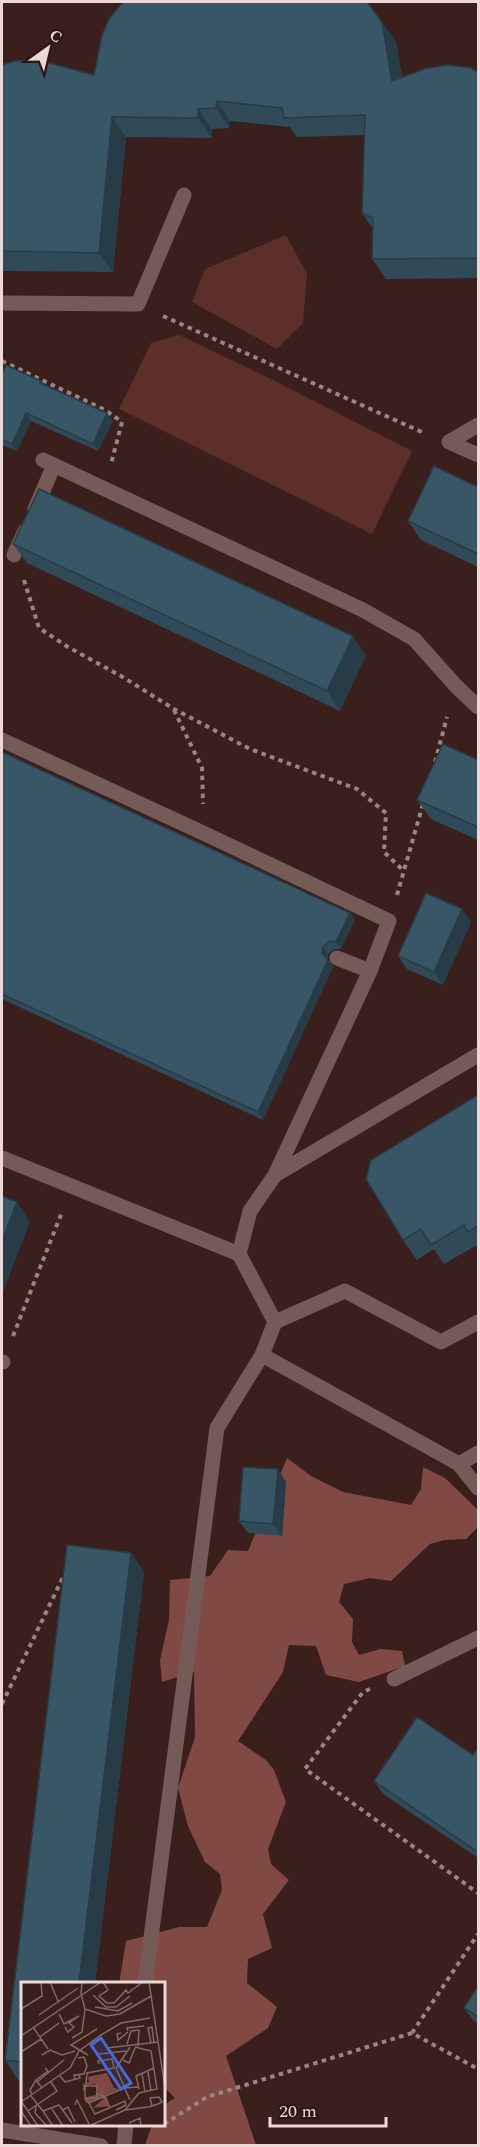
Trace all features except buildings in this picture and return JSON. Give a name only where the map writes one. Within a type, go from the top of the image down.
[{"type":"street","points":[[2,303],[138,304],[184,195]]},
{"type":"street","points":[[450,442],[478,424]]},
{"type":"street","points":[[450,442],[478,455]]},
{"type":"street","points":[[14,555],[49,462],[363,609],[414,639],[478,708]]},
{"type":"street","points":[[2,740],[389,921],[370,971],[275,1175],[250,1211],[239,1254]]},
{"type":"street","points":[[337,958],[370,971]]},
{"type":"street","points":[[275,1175],[478,1055]]},
{"type":"street","points":[[2,1158],[239,1254],[275,1322]]},
{"type":"street","points":[[145,1982],[217,1428],[262,1355],[275,1322],[345,1291],[441,1342],[478,1322]]},
{"type":"street","points":[[262,1355],[459,1464],[478,1488]]},
{"type":"street","points":[[459,1464],[478,1453]]},
{"type":"street","points":[[394,1679],[478,1638]]},
{"type":"street","points":[[124,2145],[126,2126]]},
{"type":"street","points":[[2,2130],[101,2145]]},
{"type":"path","points":[[138,304],[424,433],[450,442]]},
{"type":"path","points":[[2,362],[105,410],[122,422],[116,451],[103,487]]},
{"type":"path","points":[[23,535],[25,549],[20,567],[39,628],[174,710],[250,749],[357,789],[386,813],[384,852],[404,871]]},
{"type":"path","points":[[434,767],[456,686]]},
{"type":"path","points":[[174,710],[202,768],[201,832]]},
{"type":"path","points":[[389,921],[424,802]]},
{"type":"path","points":[[2,1362],[67,1202]]},
{"type":"path","points":[[2,1704],[64,1574]]},
{"type":"path","points":[[394,1679],[363,1692],[305,1769],[478,1893]]},
{"type":"path","points":[[165,2123],[207,2097],[412,2033],[478,1934]]},
{"type":"path","points":[[412,2033],[478,2069]]},
{"type":"shaded area","points":[[286,235],[307,274],[303,323],[277,349],[192,302],[205,269]]},
{"type":"shaded area","points":[[179,335],[412,451],[372,534],[119,409],[151,343]]},
{"type":"shaded area","points":[[287,1458],[311,1476],[343,1492],[411,1505],[421,1489],[423,1467],[445,1478],[478,1510],[478,1527],[466,1539],[444,1540],[430,1544],[391,1581],[370,1578],[344,1584],[339,1602],[353,1619],[352,1642],[359,1655],[381,1649],[402,1651],[405,1666],[359,1682],[326,1675],[316,1646],[289,1645],[283,1672],[238,1741],[266,1760],[274,1770],[286,1802],[268,1849],[271,1864],[289,1880],[263,1914],[272,1948],[248,1959],[247,1983],[277,2007],[268,2028],[226,2056],[256,2145],[145,2145],[152,2126],[165,2126],[165,2104],[175,2098],[165,2088],[165,1982],[119,1982],[126,1941],[179,1927],[207,1927],[222,1890],[220,1874],[205,1862],[188,1826],[178,1788],[195,1737],[194,1672],[162,1682],[160,1660],[169,1620],[170,1580],[210,1576],[228,1550],[248,1551]]}]
